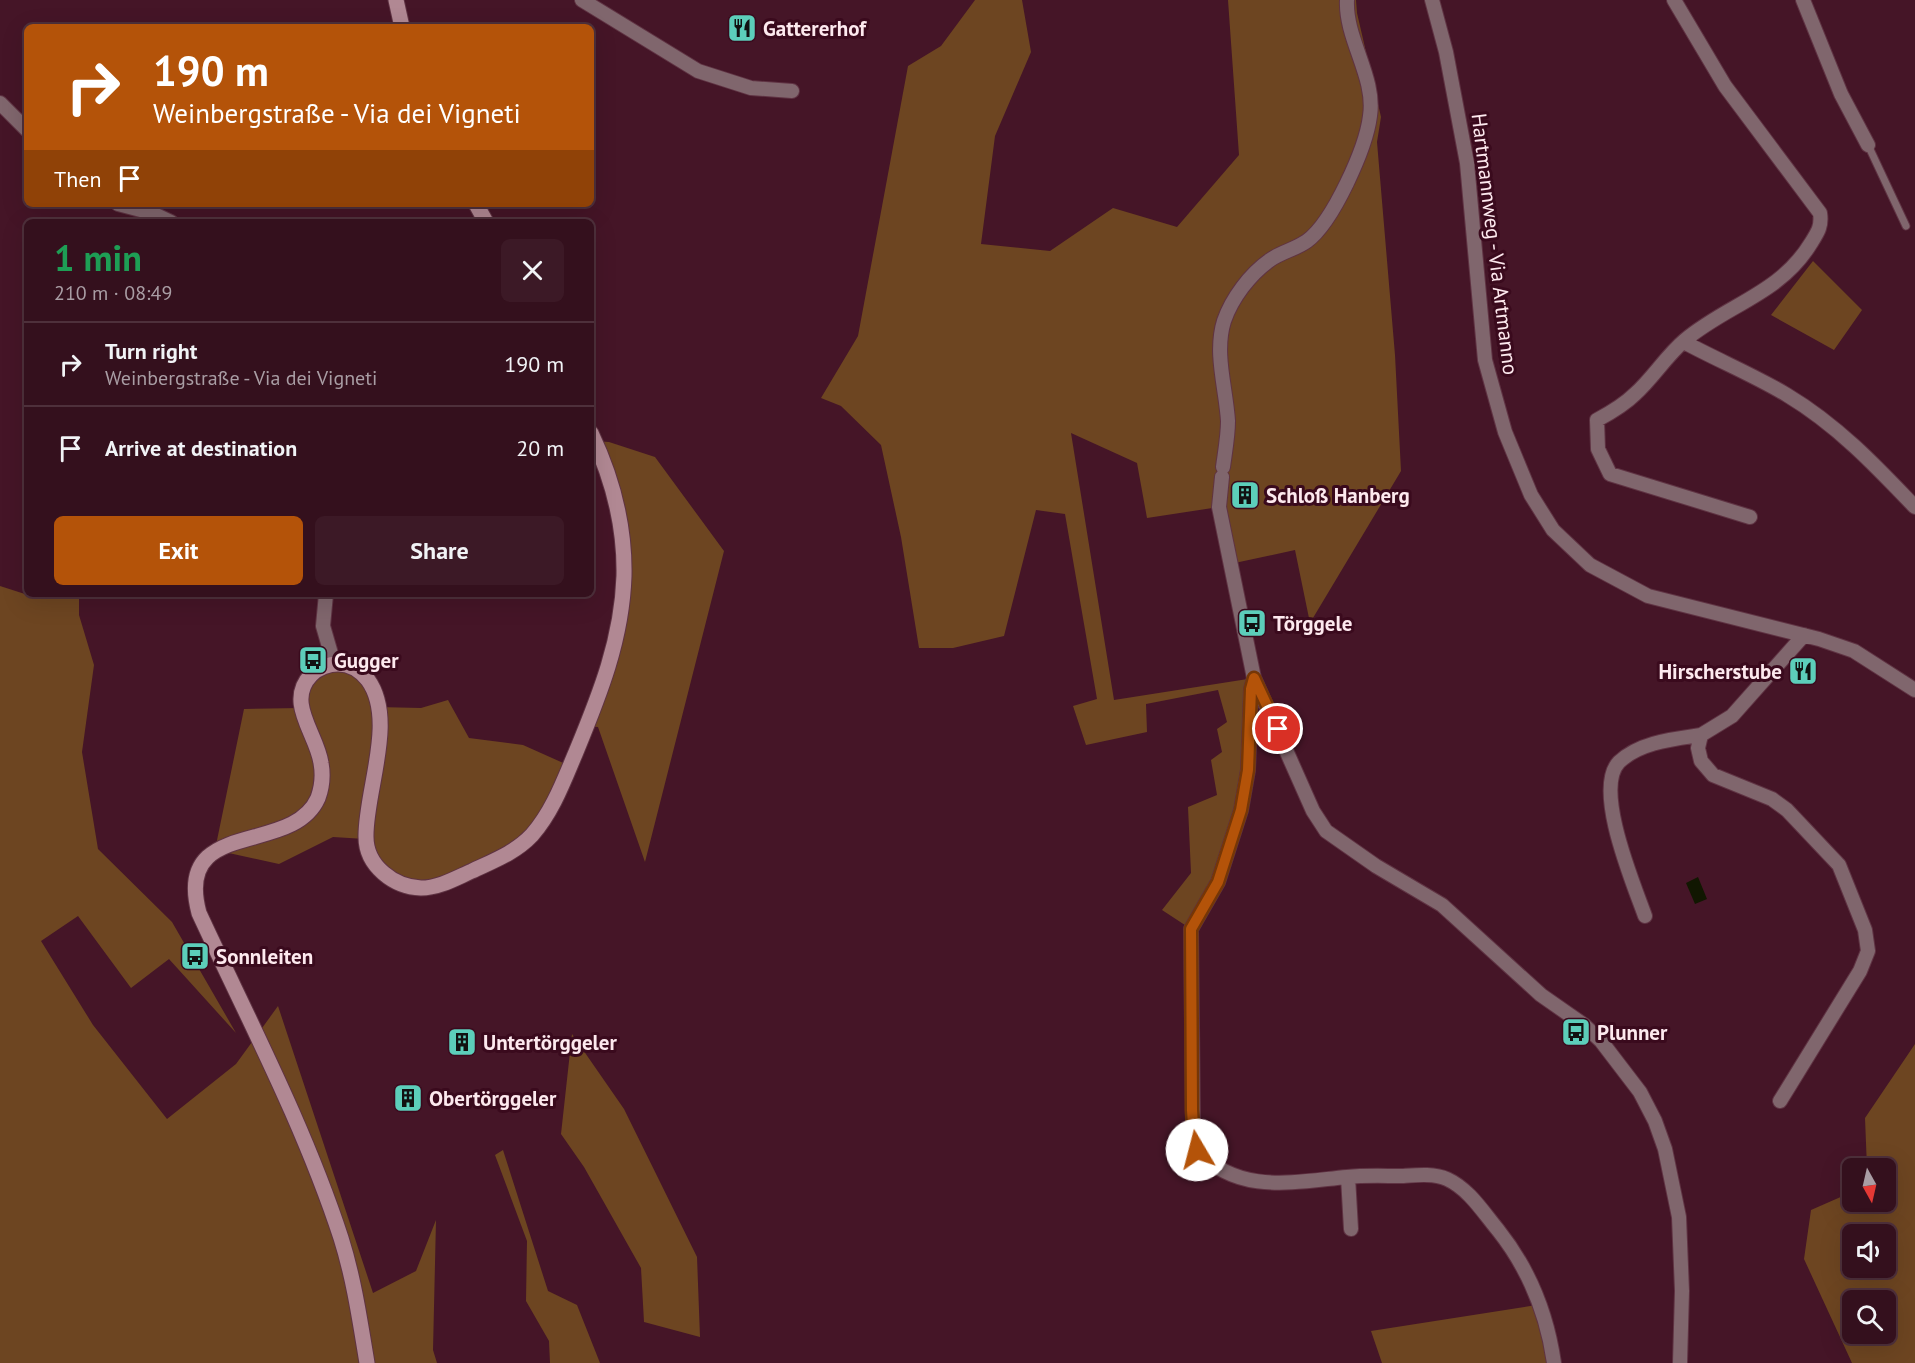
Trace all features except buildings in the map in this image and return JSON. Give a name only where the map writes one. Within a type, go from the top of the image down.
[{"type":"street","points":[[396,0],[401,24]]},
{"type":"street","points":[[582,0],[698,70],[751,88],[792,91]]},
{"type":"street","points":[[1347,0],[1369,93],[1371,116],[1341,195],[1324,223],[1307,241],[1271,259],[1237,294],[1224,321],[1220,345],[1228,423],[1219,507],[1254,678],[1313,811],[1326,831],[1366,860],[1442,905],[1541,995],[1584,1025],[1601,1041],[1641,1092],[1665,1149],[1679,1217],[1682,1291],[1680,1363]]},
{"type":"street","name":"Hartmannweg - Via Artmanno","points":[[1432,0],[1446,52],[1467,163],[1485,360],[1505,432],[1531,495],[1552,530],[1590,565],[1648,596],[1804,635],[1854,651],[1915,690]]},
{"type":"street","points":[[1674,0],[1725,86],[1820,213],[1821,224],[1801,259],[1784,276],[1762,293],[1700,329],[1684,342],[1635,395],[1597,420],[1598,449],[1610,474],[1750,517]]},
{"type":"street","points":[[1803,0],[1841,94],[1868,146]]},
{"type":"street","points":[[0,104],[24,127]]},
{"type":"street","points":[[129,207],[165,219]]},
{"type":"street","points":[[1684,342],[1785,394],[1829,422],[1869,458],[1915,507]]},
{"type":"street","points":[[367,1363],[341,1239],[274,1071],[199,913],[194,896],[196,879],[202,863],[215,850],[241,839],[280,829],[302,819],[317,799],[322,780],[321,761],[302,708],[302,689],[310,676],[319,668],[334,663],[349,665],[362,672],[372,686],[377,707],[378,756],[365,839],[371,859],[386,876],[400,884],[423,888],[447,882],[508,854],[531,836],[549,813],[587,726],[612,661],[621,614],[624,575],[622,542],[613,487],[594,440]]},
{"type":"street","points":[[326,597],[323,626],[334,663]]},
{"type":"street","points":[[1645,916],[1622,852],[1612,811],[1611,780],[1618,764],[1629,755],[1659,741],[1701,735],[1732,716],[1804,635]]},
{"type":"street","points":[[1254,678],[1251,689],[1248,770],[1241,810],[1218,882],[1191,929],[1194,1141],[1197,1150],[1205,1159],[1251,1181],[1274,1184],[1348,1177],[1426,1175],[1445,1178],[1460,1187],[1507,1241],[1535,1291],[1549,1330],[1554,1363]]},
{"type":"street","points":[[1701,735],[1698,748],[1701,761],[1713,775],[1780,805],[1839,865],[1865,930],[1868,951],[1860,971],[1780,1101]]},
{"type":"street","points":[[1348,1177],[1352,1229]]},
{"type":"lane","points":[[1868,146],[1906,226]]},
{"type":"shaded area","points":[[975,0],[1022,0],[1031,52],[995,136],[981,244],[1050,251],[1113,208],[1177,227],[1239,155],[1228,0],[1356,0],[1381,117],[1377,142],[1395,355],[1401,471],[1310,623],[1295,550],[1230,564],[1219,507],[1147,518],[1137,463],[1071,433],[1114,700],[1254,678],[1260,703],[1250,722],[1241,810],[1191,929],[1162,910],[1191,873],[1188,807],[1217,795],[1211,760],[1222,752],[1217,729],[1227,722],[1218,690],[1146,704],[1147,732],[1086,745],[1073,706],[1097,699],[1065,514],[1036,510],[1004,636],[953,648],[919,648],[901,537],[881,445],[841,406],[821,398],[858,336],[908,66],[941,46]]},
{"type":"shaded area","points":[[1813,261],[1862,310],[1834,350],[1771,315]]},
{"type":"shaded area","points":[[595,441],[609,442],[655,457],[724,551],[645,862],[598,727],[587,726],[624,575]]},
{"type":"shaded area","points":[[0,586],[24,594],[24,597],[79,597],[79,615],[94,665],[82,752],[98,849],[172,922],[236,1033],[169,959],[131,988],[78,916],[41,941],[93,1025],[167,1119],[236,1064],[278,1006],[373,1293],[416,1271],[436,1220],[433,1350],[437,1363],[0,1363]]},
{"type":"shaded area","points":[[319,668],[362,672],[377,707],[421,708],[448,700],[469,738],[523,745],[570,766],[531,836],[423,888],[386,876],[365,839],[333,837],[279,864],[215,850],[244,709],[301,708]]},
{"type":"shaded area","points":[[1698,877],[1707,899],[1695,904],[1686,883]]},
{"type":"shaded area","points":[[572,1034],[624,1109],[697,1257],[700,1337],[644,1322],[641,1268],[584,1167],[561,1134]]},
{"type":"shaded area","points":[[1915,1044],[1915,1363],[1852,1363],[1843,1344],[1896,1344],[1896,1290],[1842,1290],[1842,1341],[1804,1259],[1811,1210],[1842,1196],[1842,1212],[1896,1212],[1896,1158],[1867,1158],[1865,1118]]},
{"type":"shaded area","points":[[503,1150],[548,1291],[577,1305],[600,1363],[550,1363],[549,1341],[526,1301],[527,1241],[495,1155]]},
{"type":"shaded area","points":[[1543,1304],[1552,1363],[1382,1363],[1371,1331]]},
{"type":"place","name":"Gattererhof","points":[[742,28]]},
{"type":"place","name":"Schloß Hanberg","points":[[1245,495]]},
{"type":"place","name":"Törggele","points":[[1252,623]]},
{"type":"place","name":"Gugger","points":[[313,660]]},
{"type":"place","name":"Hirscherstube","points":[[1803,671]]},
{"type":"place","name":"Sonnleiten","points":[[195,956]]},
{"type":"place","name":"Plunner","points":[[1576,1032]]},
{"type":"place","name":"Untertörggeler","points":[[462,1042]]},
{"type":"place","name":"Obertörggeler","points":[[408,1098]]},
{"type":"route","points":[[1197,1150],[1194,1141],[1192,1110],[1191,929],[1218,882],[1241,810],[1248,770],[1251,689],[1254,678],[1278,729]]}]
